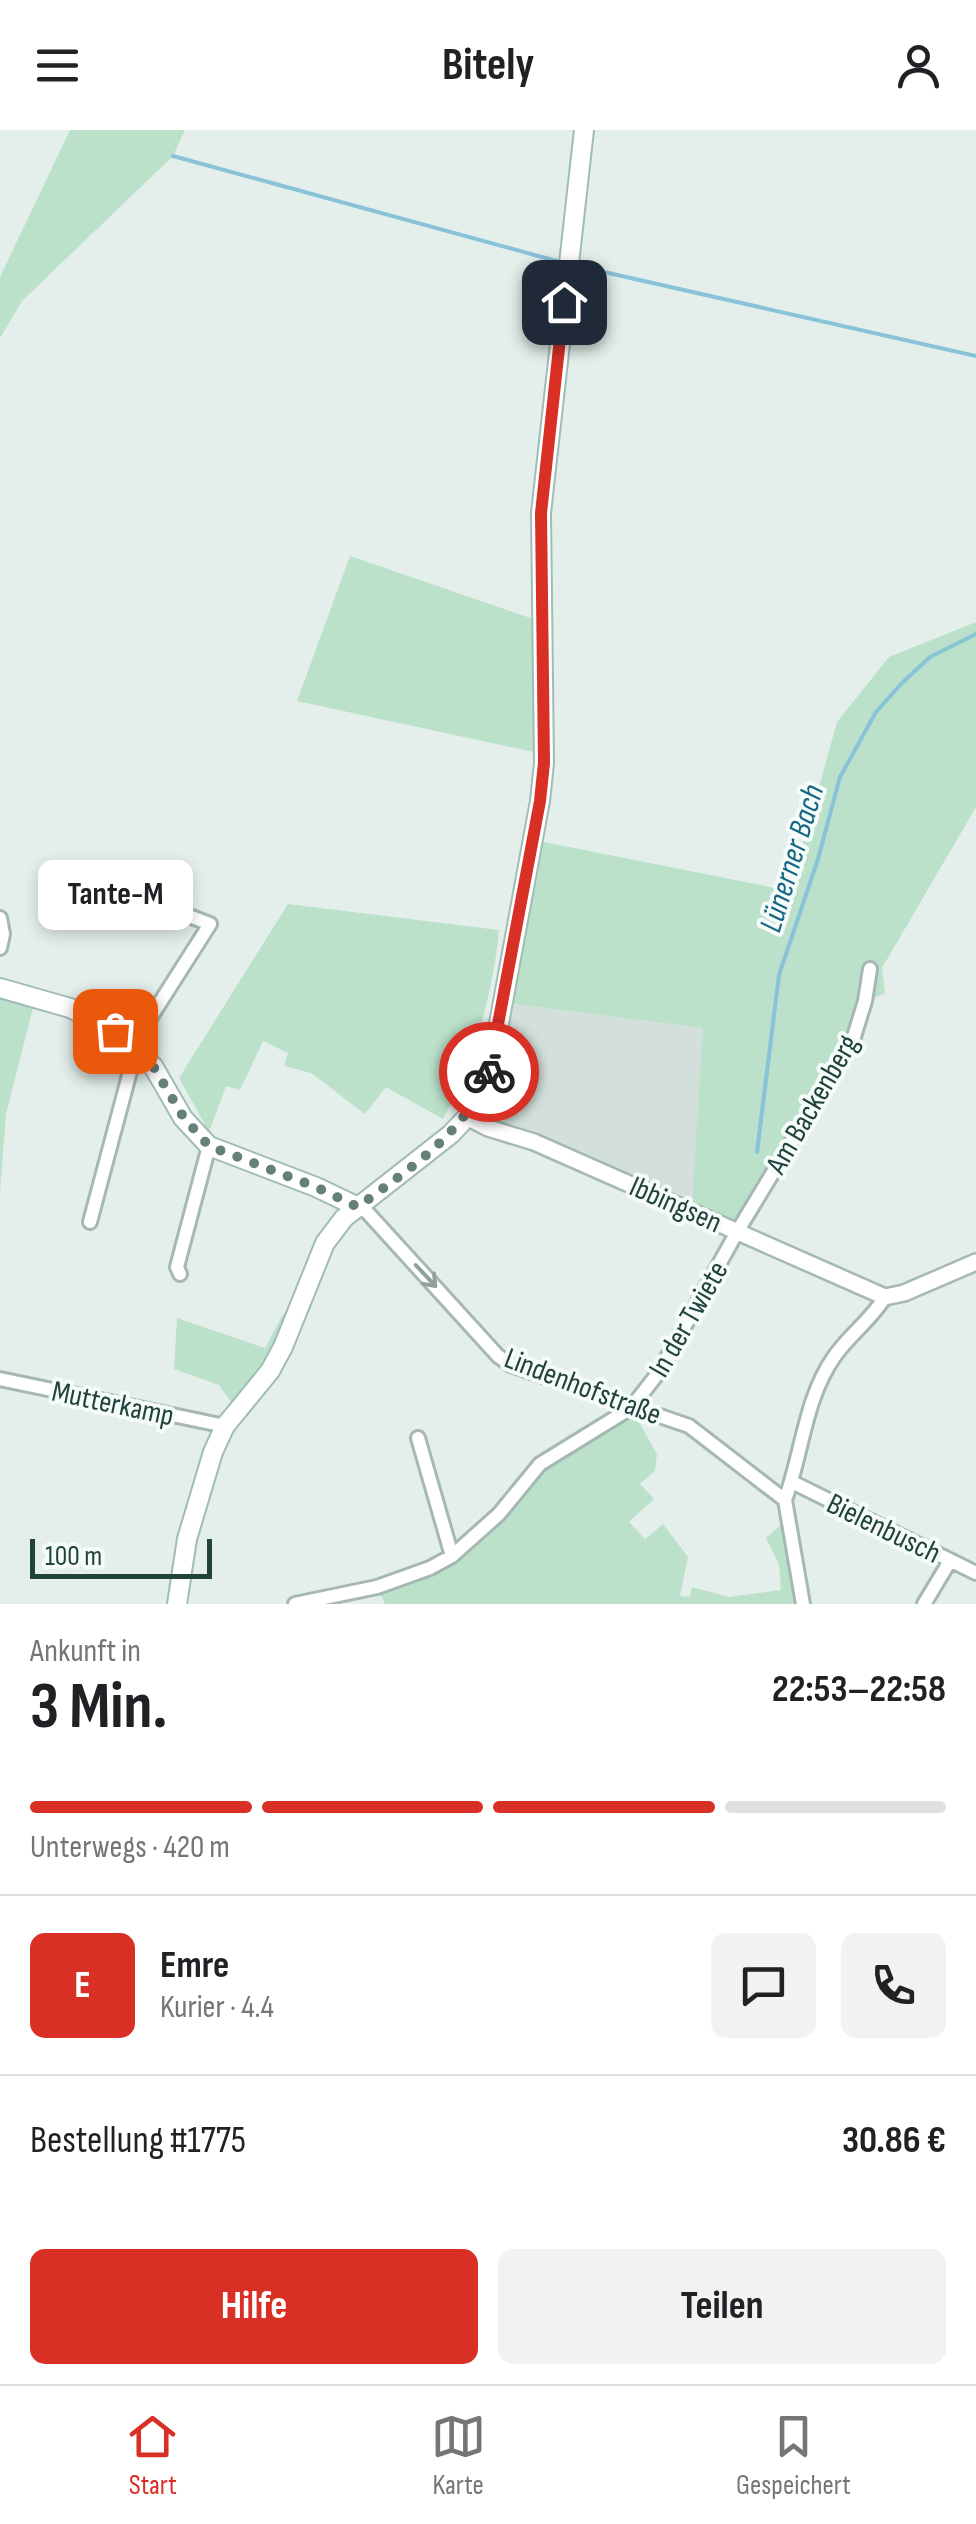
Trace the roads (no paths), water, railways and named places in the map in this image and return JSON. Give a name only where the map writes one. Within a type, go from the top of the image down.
[{"type":"main road","points":[[177,1604],[187,1539],[212,1452],[226,1426],[276,1359],[325,1242],[358,1207],[434,1148],[466,1117],[489,1072],[544,763],[542,500],[584,130]]},
{"type":"main road","points":[[0,988],[93,1017],[135,1048],[153,1066],[184,1118],[209,1146],[358,1207]]},
{"type":"street","points":[[90,878],[210,924],[140,1034],[90,1222]]},
{"type":"street","points":[[0,918],[0,948]]},
{"type":"street","name":"Am Backenberg","points":[[737,1232],[853,1040],[870,969]]},
{"type":"street","name":"Ibbingsen","points":[[466,1117],[552,1150],[884,1296]]},
{"type":"street","points":[[180,1274],[178,1267],[209,1146]]},
{"type":"street","name":"Lindenhofstraße","points":[[358,1207],[367,1212],[498,1356],[511,1365],[689,1426],[785,1500]]},
{"type":"street","name":"In der Twiete","points":[[295,1604],[377,1588],[452,1556],[499,1514],[540,1464],[631,1408],[660,1372],[737,1232]]},
{"type":"street","points":[[803,1604],[785,1500],[825,1374],[834,1357],[875,1312],[884,1296],[904,1293],[976,1262]]},
{"type":"street","name":"Mutterkamp","points":[[0,1379],[226,1426]]},
{"type":"street","points":[[418,1438],[452,1556]]},
{"type":"street","name":"Bielenbusch","points":[[792,1482],[976,1573]]},
{"type":"street","points":[[924,1604],[950,1561]]},
{"type":"waterway","points":[[173,156],[564,263]]},
{"type":"waterway","points":[[573,265],[976,356]]},
{"type":"waterway","name":"Lünerner Bach","points":[[757,1152],[779,975],[818,859],[840,777],[876,712],[902,683],[930,657],[976,634]]},
{"type":"place","name":"Tante-M","points":[[115,1031]]}]
